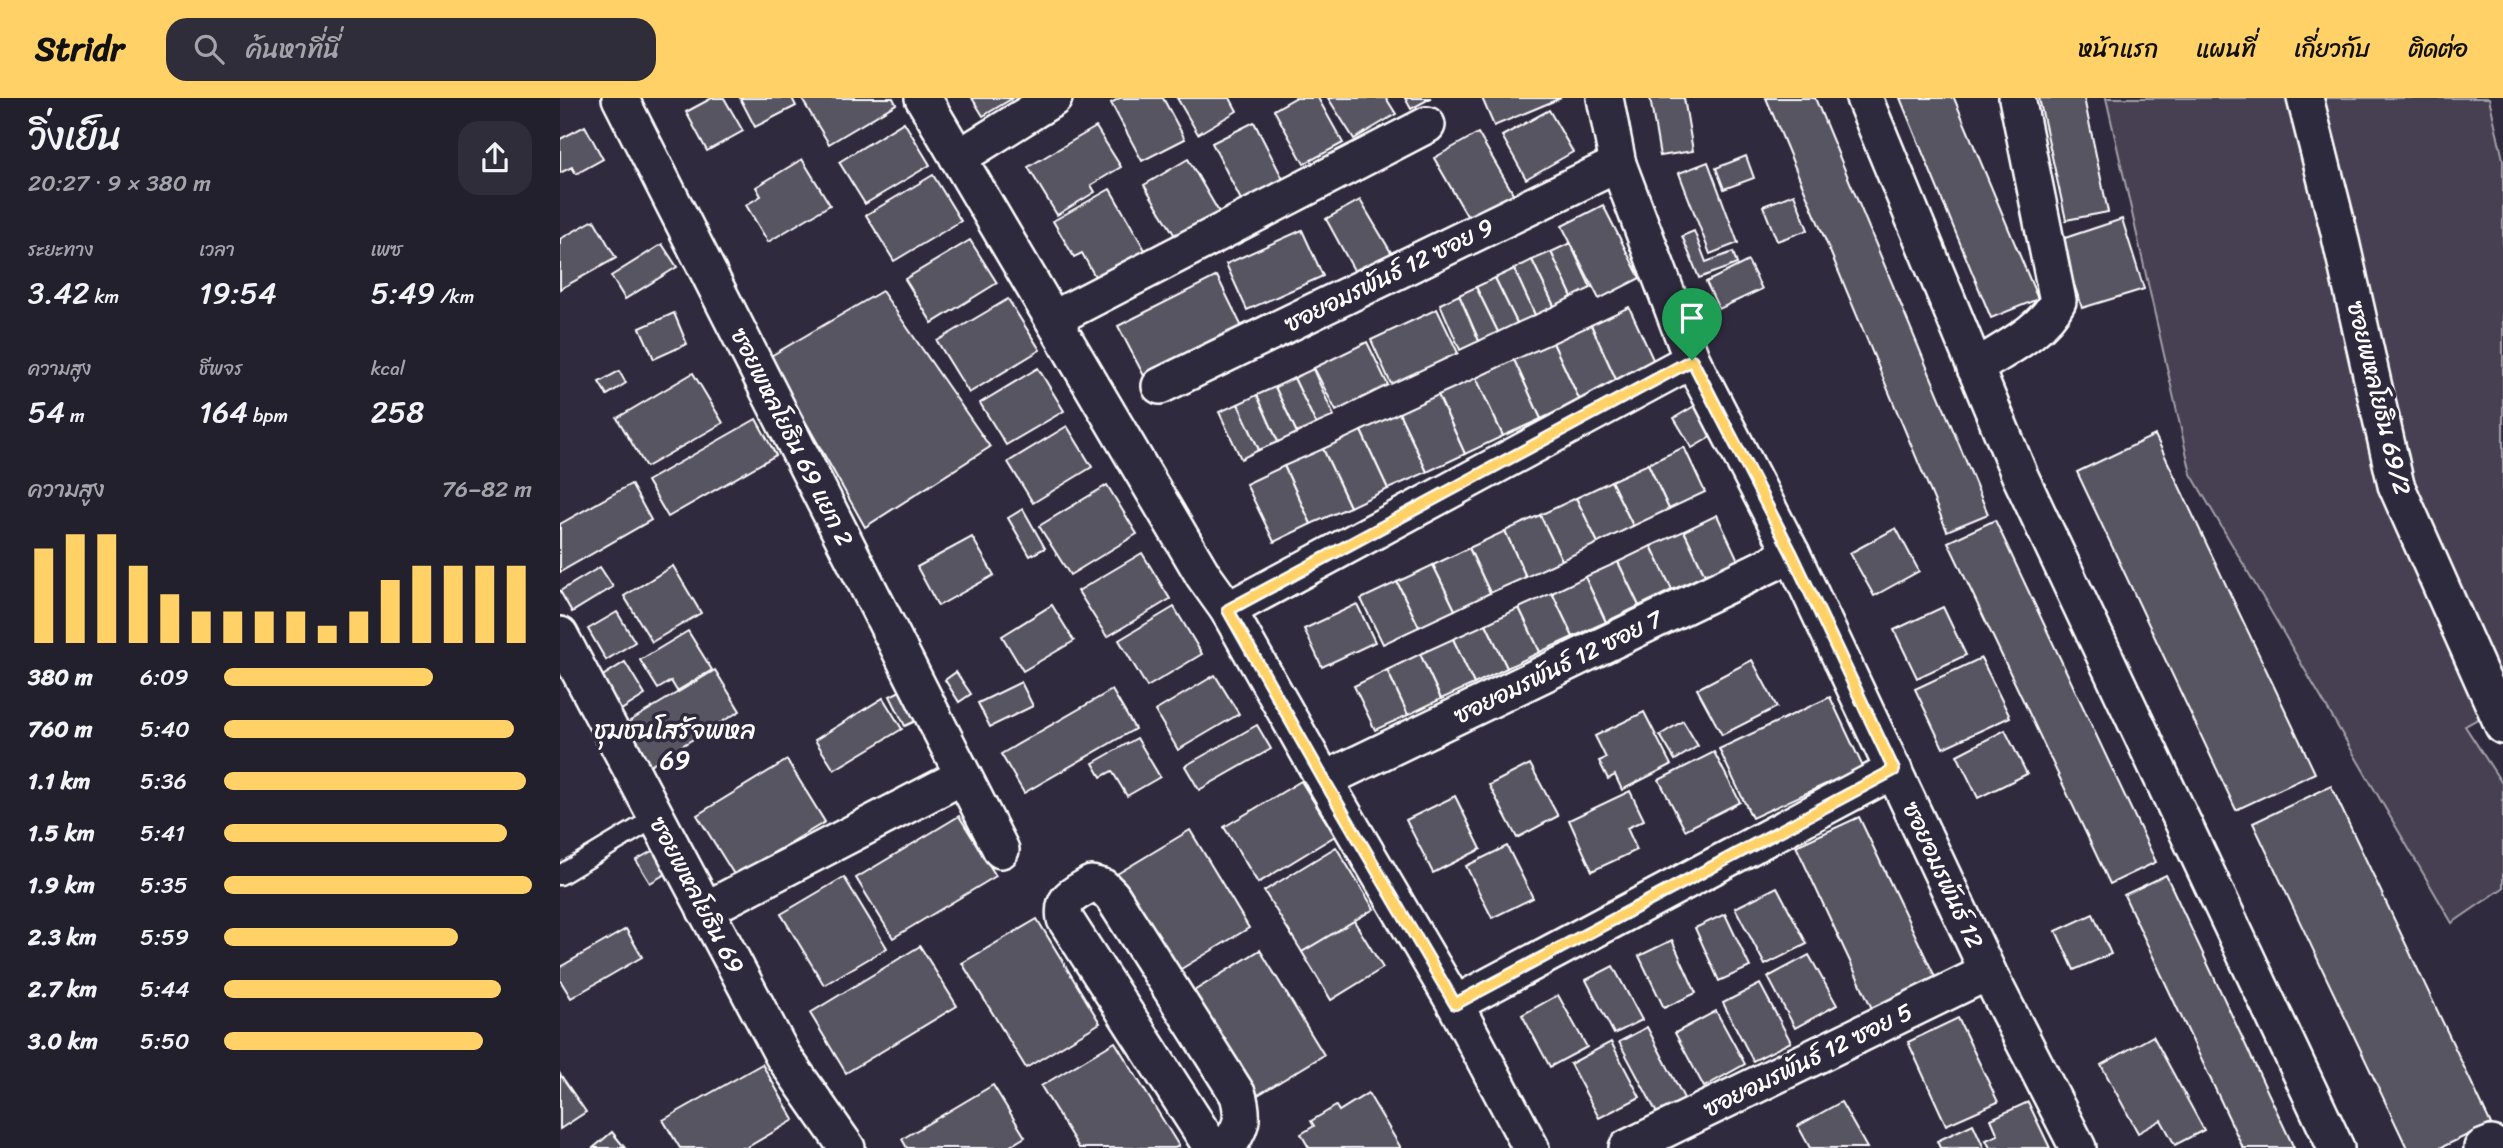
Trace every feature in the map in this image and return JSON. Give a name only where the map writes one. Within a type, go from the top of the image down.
[{"type":"street","name":"ซอยพหลโยธิน 69 แยก 2","points":[[620,98],[1001,850]]},
{"type":"street","points":[[923,98],[1203,575],[1228,610],[1455,1004],[1531,1148]]},
{"type":"street","points":[[958,158],[1054,98]]},
{"type":"street","name":"ซอยอมรพันธ์ 12","points":[[1605,98],[1618,164],[1692,360],[1792,554],[1988,972],[2078,1148]]},
{"type":"street","points":[[1864,98],[2020,476],[2336,1148]]},
{"type":"street","points":[[1975,368],[2037,327],[2050,316],[2058,302],[2017,98]]},
{"type":"street","name":"ซอยพหลโยธิน 69/2","points":[[2305,98],[2338,228],[2396,485],[2503,726]]},
{"type":"street","points":[[1053,319],[1427,125]]},
{"type":"street","name":"ซอยอมรพันธ์ 12 ซอย 9","points":[[1160,386],[1618,164]]},
{"type":"street","points":[[1228,610],[1692,360]]},
{"type":"street","name":"ซอยอมรพันธ์ 12 ซอย 7","points":[[1324,780],[1792,554]]},
{"type":"street","name":"ซอยพหลโยธิน 69","points":[[560,635],[782,1056],[846,1148]]},
{"type":"street","points":[[1455,1004],[1894,770]]},
{"type":"street","points":[[705,910],[963,776]]},
{"type":"street","points":[[1212,1148],[1065,919],[1063,908],[1068,899],[1091,884],[1103,887],[1112,896],[1238,1095],[1243,1113],[1239,1130],[1227,1148]]},
{"type":"street","name":"ซอยอมรพันธ์ 12 ซอย 5","points":[[1627,1148],[1988,972]]},
{"type":"lane","points":[[560,875],[656,818]]},
{"type":"shaded area","points":[[2106,98],[2489,98],[2503,159],[2503,705],[2465,726],[2503,785],[2503,888],[2452,923],[2191,474]]},
{"type":"building","points":[[712,98],[724,98],[743,131],[707,151],[686,112]]},
{"type":"building","points":[[740,98],[792,98],[796,106],[755,127]]},
{"type":"building","points":[[807,98],[893,98],[896,104],[829,144],[803,101]]},
{"type":"building","points":[[972,98],[1013,98],[983,116]]},
{"type":"building","points":[[1120,98],[1163,98],[1185,139],[1142,161],[1111,103]]},
{"type":"building","points":[[1177,98],[1230,98],[1237,111],[1198,134]]},
{"type":"building","points":[[1295,98],[1318,98],[1343,143],[1304,164],[1274,110]]},
{"type":"building","points":[[1328,98],[1386,98],[1396,114],[1354,139]]},
{"type":"building","points":[[1405,98],[1431,98],[1411,109]]},
{"type":"building","points":[[1482,98],[1561,98],[1494,126]]},
{"type":"building","points":[[1650,98],[1684,98],[1693,151],[1660,156]]},
{"type":"building","points":[[1766,98],[1815,98],[1988,514],[1947,531]]},
{"type":"building","points":[[1900,98],[1954,98],[2038,299],[1991,318]]},
{"type":"building","points":[[2039,98],[2084,98],[2108,212],[2066,220]]},
{"type":"building","points":[[1549,110],[1573,152],[1526,179],[1502,136]]},
{"type":"building","points":[[904,122],[930,165],[865,204],[839,162]]},
{"type":"building","points":[[1254,122],[1284,181],[1242,202],[1212,143]]},
{"type":"building","points":[[585,126],[603,159],[576,174],[572,167],[560,173],[560,139]]},
{"type":"building","points":[[1096,127],[1121,167],[1091,185],[1095,192],[1057,215],[1028,167]]},
{"type":"building","points":[[1478,133],[1514,195],[1470,221],[1434,158]]},
{"type":"building","points":[[1746,156],[1754,178],[1724,189],[1716,168]]},
{"type":"building","points":[[802,159],[830,205],[768,242],[746,205],[761,196],[756,187]]},
{"type":"building","points":[[1188,159],[1223,219],[1180,244],[1144,185]]},
{"type":"building","points":[[1708,162],[1738,243],[1710,254],[1679,173]]},
{"type":"building","points":[[933,175],[961,221],[894,261],[866,215]]},
{"type":"building","points":[[1110,189],[1148,255],[1098,282],[1082,253],[1074,257],[1053,221]]},
{"type":"building","points":[[1794,194],[1808,230],[1777,241],[1763,206]]},
{"type":"building","points":[[1360,200],[1392,254],[1356,274],[1326,219]]},
{"type":"building","points":[[1603,205],[1640,278],[1599,299],[1562,226]]},
{"type":"building","points":[[2122,219],[2144,289],[2082,308],[2059,240]]},
{"type":"building","points":[[594,220],[616,258],[560,289],[560,239]]},
{"type":"building","points":[[1302,230],[1323,276],[1247,310],[1226,264]]},
{"type":"building","points":[[1694,231],[1706,262],[1733,252],[1737,264],[1699,278],[1682,236]]},
{"type":"building","points":[[970,240],[997,283],[932,323],[905,279]]},
{"type":"building","points":[[1570,243],[1591,288],[1572,297],[1551,252]]},
{"type":"building","points":[[662,244],[677,267],[625,299],[611,276]]},
{"type":"building","points":[[1551,252],[1572,297],[1554,306],[1532,260]]},
{"type":"building","points":[[1532,260],[1554,306],[1535,315],[1514,269]]},
{"type":"building","points":[[1748,261],[1762,289],[1719,309],[1706,282]]},
{"type":"building","points":[[1514,269],[1535,315],[1517,323],[1495,278]]},
{"type":"building","points":[[1217,276],[1242,327],[1144,376],[1118,326]]},
{"type":"building","points":[[1495,278],[1517,323],[1498,332],[1476,287]]},
{"type":"building","points":[[1476,287],[1498,332],[1479,341],[1459,295]]},
{"type":"building","points":[[882,291],[990,447],[865,527],[769,357]]},
{"type":"building","points":[[1459,295],[1479,341],[1460,350],[1440,304]]},
{"type":"building","points":[[1008,299],[1040,350],[969,393],[937,341]]},
{"type":"building","points":[[1629,307],[1656,366],[1618,384],[1591,325]]},
{"type":"building","points":[[1437,309],[1458,353],[1391,384],[1371,340]]},
{"type":"building","points":[[674,313],[687,344],[654,359],[640,328]]},
{"type":"building","points":[[1591,325],[1618,384],[1580,401],[1553,343]]},
{"type":"building","points":[[1367,342],[1388,385],[1336,411],[1314,368]]},
{"type":"building","points":[[1553,343],[1580,401],[1541,419],[1514,360]]},
{"type":"building","points":[[1514,360],[1541,419],[1503,436],[1476,378]]},
{"type":"building","points":[[1038,368],[1064,411],[1006,445],[980,403]]},
{"type":"building","points":[[1313,369],[1334,416],[1316,424],[1294,378]]},
{"type":"building","points":[[619,371],[626,383],[607,395],[599,382]]},
{"type":"building","points":[[693,373],[723,423],[646,467],[617,418]]},
{"type":"building","points":[[1294,378],[1316,424],[1297,433],[1275,387]]},
{"type":"building","points":[[1476,378],[1503,436],[1465,454],[1438,395]]},
{"type":"building","points":[[1275,387],[1297,433],[1278,442],[1257,395]]},
{"type":"building","points":[[1257,395],[1278,442],[1259,450],[1238,404]]},
{"type":"building","points":[[1438,395],[1465,454],[1427,472],[1399,413]]},
{"type":"building","points":[[1238,404],[1259,450],[1241,459],[1219,412]]},
{"type":"building","points":[[1696,405],[1714,435],[1692,448],[1674,418]]},
{"type":"building","points":[[1399,413],[1427,472],[1388,489],[1361,431]]},
{"type":"building","points":[[756,419],[776,455],[668,517],[647,481]]},
{"type":"building","points":[[1067,426],[1092,467],[1033,503],[1008,462]]},
{"type":"building","points":[[1361,431],[1388,489],[1350,507],[1323,449]]},
{"type":"building","points":[[2155,435],[2315,773],[2236,810],[2077,472]]},
{"type":"building","points":[[1684,447],[1705,492],[1669,509],[1648,464]]},
{"type":"building","points":[[1323,449],[1350,507],[1311,524],[1284,466]]},
{"type":"building","points":[[1648,464],[1669,509],[1633,526],[1611,481]]},
{"type":"building","points":[[1284,466],[1311,524],[1274,542],[1246,484]]},
{"type":"building","points":[[1611,481],[1633,526],[1598,543],[1576,498]]},
{"type":"building","points":[[631,484],[651,520],[560,572],[560,524]]},
{"type":"building","points":[[1107,485],[1137,534],[1070,575],[1039,526]]},
{"type":"building","points":[[1576,498],[1598,543],[1562,560],[1540,515]]},
{"type":"building","points":[[1023,509],[1045,548],[1030,556],[1008,518]]},
{"type":"building","points":[[1540,515],[1562,560],[1526,577],[1505,531]]},
{"type":"building","points":[[1717,515],[1738,560],[1705,575],[1684,531]]},
{"type":"building","points":[[1995,520],[2156,862],[2110,884],[1948,542]]},
{"type":"building","points":[[1896,528],[1919,571],[1874,596],[1850,553]]},
{"type":"building","points":[[1505,531],[1526,577],[1490,593],[1469,548]]},
{"type":"building","points":[[1684,531],[1705,575],[1672,590],[1651,546]]},
{"type":"building","points":[[972,537],[994,575],[938,606],[917,567]]},
{"type":"building","points":[[1651,546],[1672,590],[1639,606],[1618,562]]},
{"type":"building","points":[[1469,548],[1490,593],[1455,610],[1433,565]]},
{"type":"building","points":[[1142,553],[1170,599],[1107,637],[1078,591]]},
{"type":"building","points":[[1618,562],[1639,606],[1606,622],[1585,577]]},
{"type":"building","points":[[1433,565],[1455,610],[1419,627],[1397,582]]},
{"type":"building","points":[[673,566],[701,613],[652,642],[624,596]]},
{"type":"building","points":[[600,567],[613,587],[572,612],[560,591]]},
{"type":"building","points":[[1585,577],[1606,622],[1573,637],[1552,593]]},
{"type":"building","points":[[1397,582],[1419,627],[1383,644],[1361,599]]},
{"type":"building","points":[[1552,593],[1573,637],[1540,652],[1519,608]]},
{"type":"building","points":[[1357,604],[1375,642],[1322,667],[1304,629]]},
{"type":"building","points":[[1052,605],[1074,641],[1023,671],[1002,636]]},
{"type":"building","points":[[1174,607],[1202,654],[1147,687],[1119,640]]},
{"type":"building","points":[[1943,607],[1966,655],[1917,678],[1894,630]]},
{"type":"building","points":[[1519,608],[1540,652],[1507,668],[1486,624]]},
{"type":"building","points":[[617,612],[635,642],[606,660],[588,629]]},
{"type":"building","points":[[1486,624],[1507,668],[1474,684],[1453,639]]},
{"type":"building","points":[[688,631],[712,670],[677,691],[671,681],[658,689],[640,660]]},
{"type":"building","points":[[1453,639],[1474,684],[1441,699],[1420,654]]},
{"type":"building","points":[[1420,654],[1441,699],[1408,715],[1387,670]]},
{"type":"building","points":[[1981,658],[2010,717],[1943,748],[1915,689]]},
{"type":"building","points":[[1752,660],[1777,707],[1722,735],[1697,689]]},
{"type":"building","points":[[625,662],[645,695],[621,710],[601,677]]},
{"type":"building","points":[[715,670],[740,711],[645,768],[620,727]]},
{"type":"building","points":[[1387,670],[1408,715],[1375,730],[1354,686]]},
{"type":"building","points":[[956,672],[971,694],[959,702],[945,680]]},
{"type":"building","points":[[1215,675],[1239,714],[1178,750],[1155,711]]},
{"type":"building","points":[[1021,682],[1033,706],[990,727],[978,703]]},
{"type":"building","points":[[904,689],[918,720],[905,726],[890,696]]},
{"type":"building","points":[[1112,690],[1135,729],[1024,793],[1001,754]]},
{"type":"building","points":[[1830,697],[1863,767],[1752,818],[1719,749]]},
{"type":"building","points":[[883,698],[902,729],[834,770],[815,740]]},
{"type":"building","points":[[1644,712],[1671,765],[1622,790],[1615,775],[1608,779],[1599,761],[1606,758],[1595,736]]},
{"type":"building","points":[[1683,721],[1698,746],[1675,760],[1660,735]]},
{"type":"building","points":[[1257,725],[1271,749],[1199,790],[1185,766]]},
{"type":"building","points":[[2005,730],[2027,774],[1978,798],[1957,755]]},
{"type":"building","points":[[1137,738],[1160,777],[1127,796],[1112,771],[1101,777],[1093,763]]},
{"type":"building","points":[[1714,752],[1740,802],[1685,830],[1659,780]]},
{"type":"building","points":[[787,760],[825,822],[735,876],[697,815]]},
{"type":"building","points":[[1530,764],[1558,816],[1517,838],[1489,785]]},
{"type":"building","points":[[1301,781],[1335,836],[1258,883],[1224,827]]},
{"type":"building","points":[[2331,786],[2491,1124],[2440,1148],[2407,1148],[2253,823]]},
{"type":"building","points":[[1630,791],[1644,820],[1627,828],[1637,850],[1592,871],[1569,820]]},
{"type":"building","points":[[1455,796],[1481,849],[1433,873],[1406,820]]},
{"type":"building","points":[[959,816],[996,876],[893,938],[856,878]]},
{"type":"building","points":[[1859,817],[1938,983],[1874,1013],[1796,846]]},
{"type":"building","points":[[1190,830],[1249,928],[1176,972],[1117,874]]},
{"type":"building","points":[[661,846],[674,869],[650,883],[636,860]]},
{"type":"building","points":[[1507,846],[1533,898],[1492,918],[1466,866]]},
{"type":"building","points":[[1336,847],[1374,909],[1302,952],[1264,891]]},
{"type":"building","points":[[2166,875],[2294,1148],[2243,1148],[2124,895]]},
{"type":"building","points":[[844,877],[887,948],[824,985],[781,914]]},
{"type":"building","points":[[1777,887],[1807,944],[1765,965],[1735,908]]},
{"type":"building","points":[[1725,914],[1750,967],[1719,981],[1695,928]]},
{"type":"building","points":[[2093,914],[2111,954],[2074,970],[2056,931]]},
{"type":"building","points":[[1037,919],[1100,1023],[1026,1068],[962,963]]},
{"type":"building","points":[[1354,921],[1383,968],[1331,1000],[1302,952]]},
{"type":"building","points":[[626,929],[642,957],[571,998],[560,980],[560,967]]},
{"type":"building","points":[[1672,940],[1696,993],[1664,1008],[1639,956]]},
{"type":"building","points":[[920,946],[957,1006],[846,1073],[810,1013]]},
{"type":"building","points":[[1260,950],[1324,1055],[1253,1098],[1189,994]]},
{"type":"building","points":[[1809,955],[1837,1005],[1795,1028],[1768,977]]},
{"type":"building","points":[[1613,966],[1642,1020],[1614,1034],[1586,980]]},
{"type":"building","points":[[1760,984],[1791,1042],[1753,1061],[1723,1003]]},
{"type":"building","points":[[1558,995],[1587,1047],[1550,1067],[1522,1015]]},
{"type":"building","points":[[1716,1011],[1745,1064],[1704,1087],[1675,1033]]},
{"type":"building","points":[[1958,1018],[1998,1102],[1946,1125],[1908,1042]]},
{"type":"building","points":[[1647,1027],[1687,1104],[1660,1119],[1619,1042]]},
{"type":"building","points":[[2153,1036],[2204,1130],[2175,1145],[2161,1120],[2138,1133],[2101,1065]]},
{"type":"building","points":[[1115,1042],[1179,1146],[1079,1148],[1041,1086]]},
{"type":"building","points":[[1611,1042],[1640,1097],[1599,1118],[1570,1064]]},
{"type":"building","points":[[762,1064],[794,1120],[746,1148],[680,1148],[663,1120]]},
{"type":"building","points":[[560,1074],[586,1112],[560,1129]]},
{"type":"building","points":[[993,1085],[1025,1137],[1007,1148],[907,1148],[902,1139]]},
{"type":"building","points":[[1368,1093],[1401,1148],[1309,1148],[1301,1134],[1314,1126],[1311,1121],[1336,1106],[1339,1111]]},
{"type":"building","points":[[1841,1102],[1867,1148],[1810,1148],[1798,1126]]},
{"type":"building","points":[[2028,1102],[2050,1148],[1990,1148],[1986,1140],[1998,1135],[1991,1119]]},
{"type":"building","points":[[1973,1124],[1984,1148],[1940,1148],[1937,1141]]},
{"type":"building","points":[[612,1132],[625,1148],[593,1148]]},
{"type":"district","name":"ชุมชนโสรัจพหล 69","points":[[675,745]]},
{"type":"route","points":[[1692,360],[1792,554],[1894,770],[1455,1004],[1228,610],[1692,360]]}]
